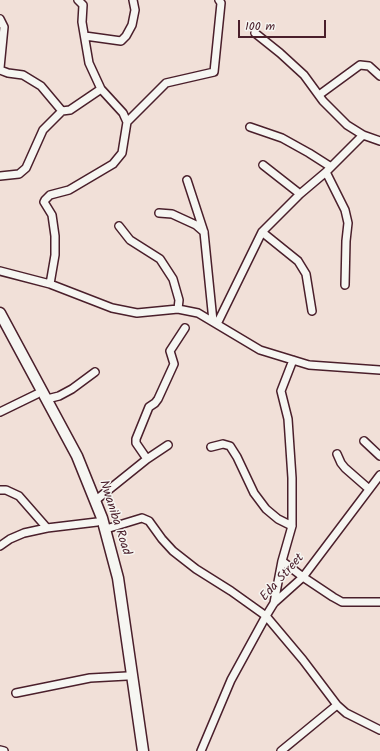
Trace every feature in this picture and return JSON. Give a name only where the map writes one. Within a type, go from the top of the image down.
[{"type":"main road","name":"Nwaniba Road","points":[[0,313],[77,456],[96,500],[106,529],[118,578],[143,751]]},
{"type":"main road","points":[[0,327],[73,463],[97,522],[110,573],[127,676],[137,751]]},
{"type":"street","points":[[50,284],[55,255],[55,236],[52,215],[44,202],[50,195],[69,190],[113,164],[122,153],[127,122],[123,113],[101,89],[89,63],[82,22],[82,5],[78,0]]},
{"type":"street","points":[[85,36],[120,41],[126,36],[132,25],[135,10],[133,0]]},
{"type":"street","points":[[127,122],[166,83],[214,72],[221,3],[219,0]]},
{"type":"street","points":[[0,19],[4,27],[0,69],[8,73],[23,75],[41,86],[62,111]]},
{"type":"street","points":[[255,33],[304,75],[319,95],[347,125],[363,136],[380,141]]},
{"type":"street","points":[[319,95],[360,65],[369,66],[380,76]]},
{"type":"street","points":[[0,176],[19,174],[26,168],[43,130],[62,111],[70,110],[101,89]]},
{"type":"street","points":[[250,127],[282,138],[309,153],[328,170],[345,210],[348,223],[345,285]]},
{"type":"street","points":[[215,323],[262,232],[300,194],[328,170],[363,136]]},
{"type":"street","points":[[264,165],[300,194]]},
{"type":"street","points":[[187,180],[204,232],[215,323]]},
{"type":"street","points":[[159,213],[172,214],[196,225],[204,232]]},
{"type":"street","points":[[119,226],[130,240],[160,259],[173,278],[179,300],[178,310]]},
{"type":"street","points":[[262,232],[298,261],[306,274],[312,311]]},
{"type":"street","points":[[0,271],[50,284],[112,308],[137,313],[178,310],[198,313],[260,350],[309,365],[380,370]]},
{"type":"street","points":[[147,460],[136,443],[136,439],[149,407],[155,404],[158,399],[174,364],[170,351],[185,328]]},
{"type":"street","points":[[274,603],[282,560],[292,526],[292,478],[288,419],[281,391],[293,360]]},
{"type":"street","points":[[47,399],[59,396],[72,389],[95,372]]},
{"type":"street","points":[[0,412],[37,394]]},
{"type":"street","points":[[364,440],[380,456]]},
{"type":"street","points":[[210,447],[223,444],[230,446],[237,457],[254,493],[262,504],[278,519],[292,526]]},
{"type":"street","points":[[96,500],[168,445]]},
{"type":"street","points":[[338,454],[341,463],[345,468],[369,489]]},
{"type":"street","name":"Eda Street","points":[[201,751],[231,680],[274,603],[303,577],[380,475]]},
{"type":"street","points":[[0,490],[6,490],[19,496],[47,528]]},
{"type":"street","points":[[106,529],[142,518],[148,521],[173,551],[196,569],[231,591],[266,616],[303,660],[337,705],[346,713],[380,730]]},
{"type":"street","points":[[0,546],[10,539],[47,528],[97,522]]},
{"type":"street","points":[[282,560],[303,577],[342,602],[380,602]]},
{"type":"street","points":[[16,693],[90,678],[127,676]]},
{"type":"street","points":[[282,751],[337,705]]},
{"type":"street","points":[[0,750],[4,751]]}]
